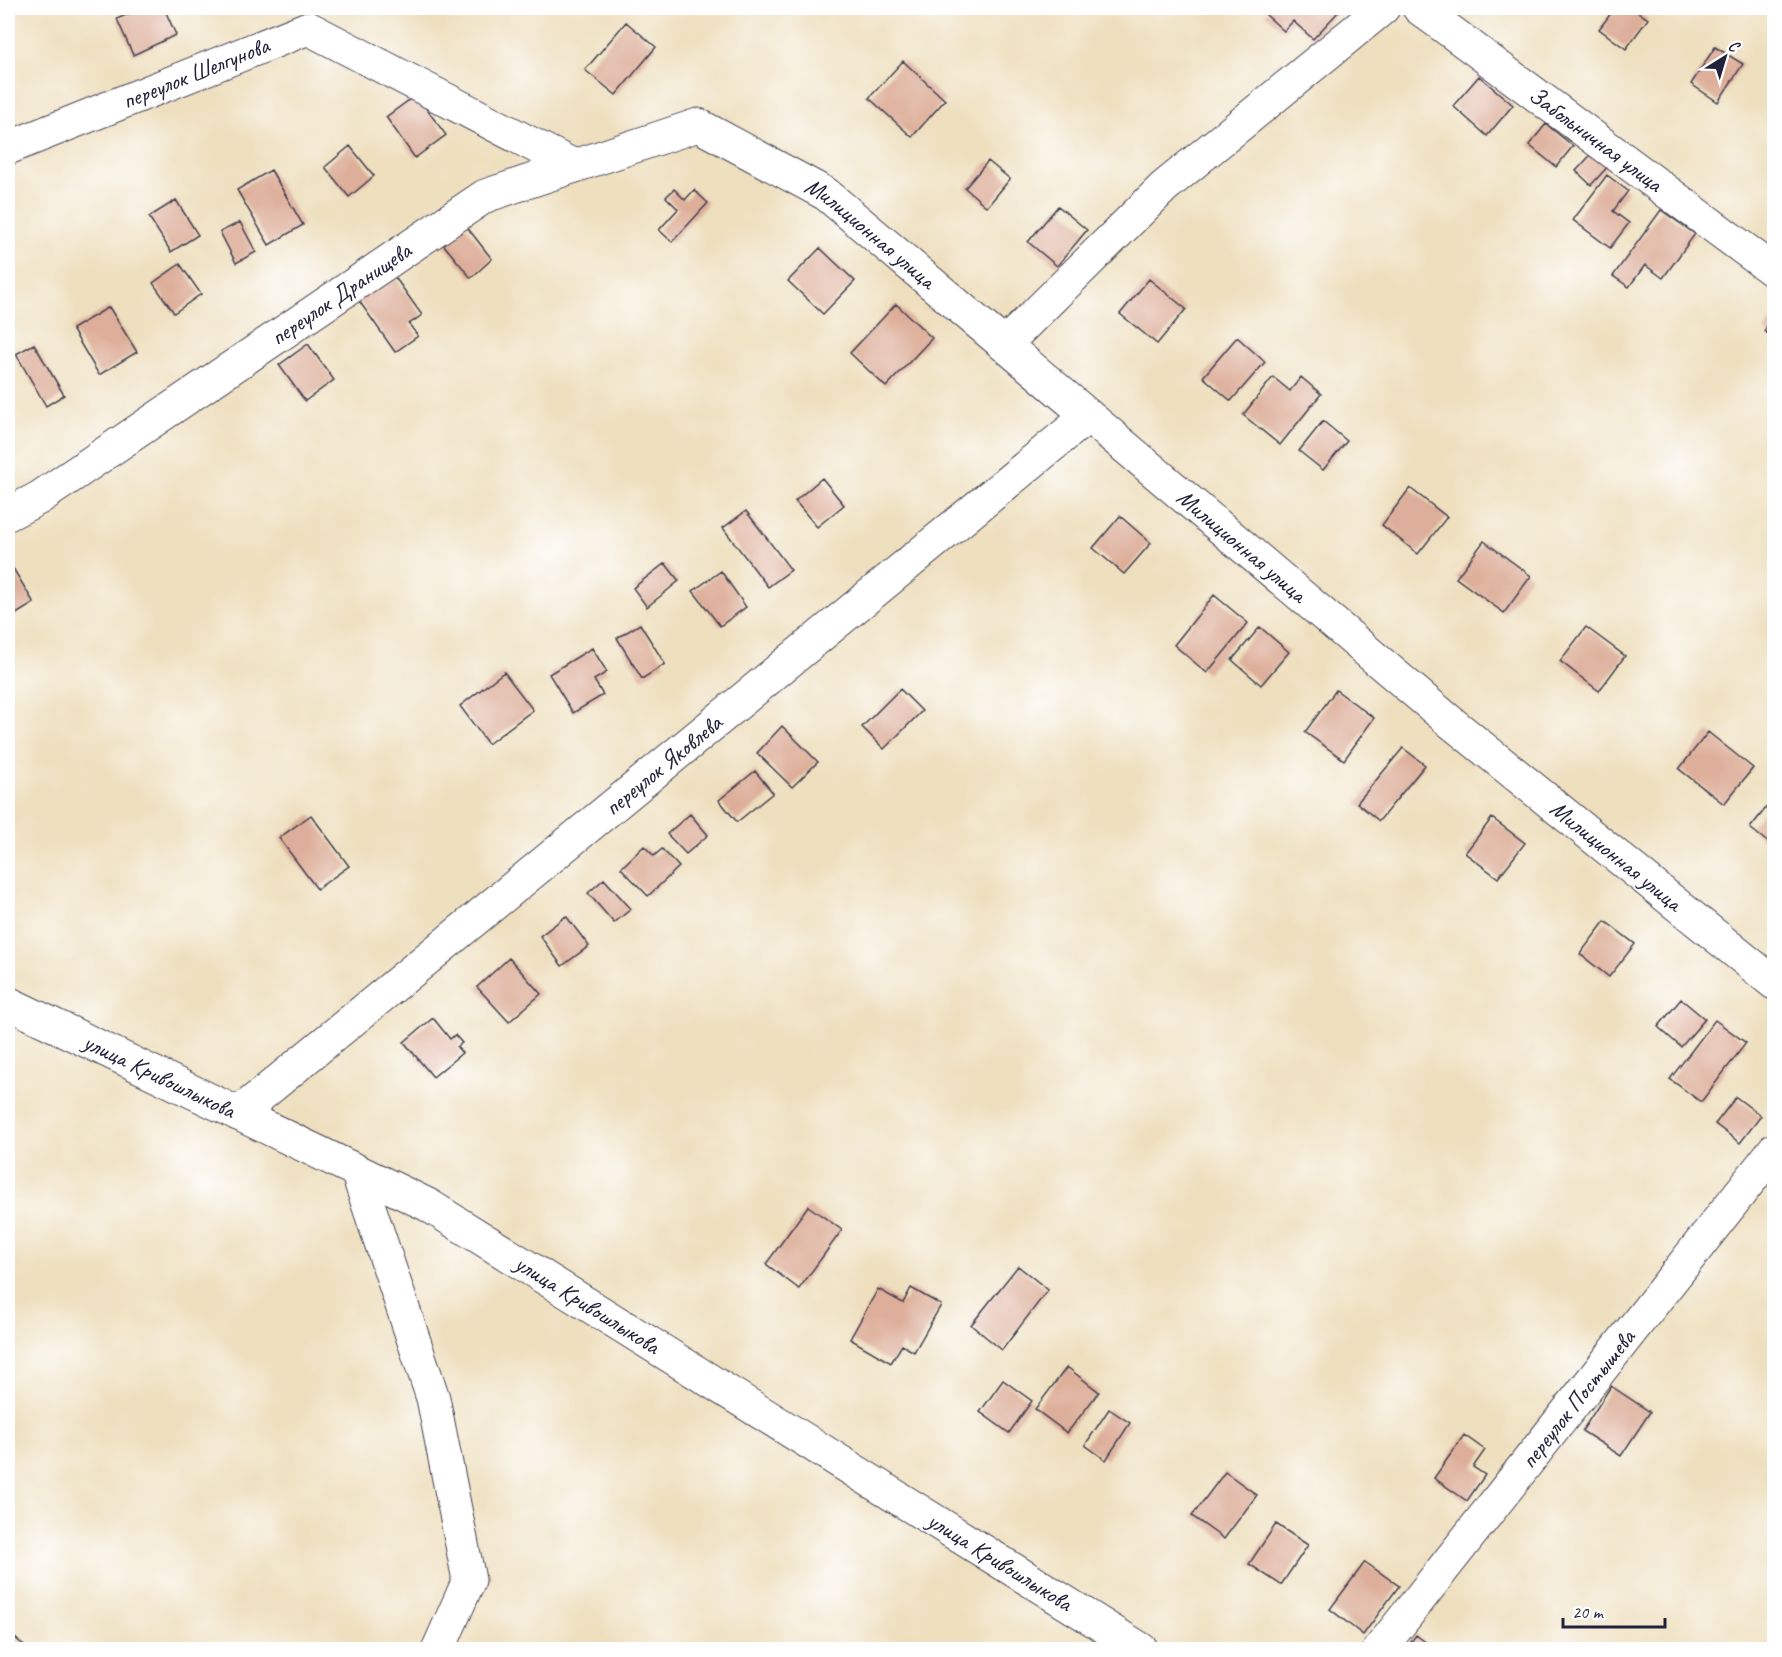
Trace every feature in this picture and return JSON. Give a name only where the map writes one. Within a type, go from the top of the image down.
[{"type":"street","points":[[1004,345],[1164,187],[1383,8]]},
{"type":"street","name":"Забольничная улица","points":[[1419,8],[1774,271]]},
{"type":"street","name":"переулок Шелгунова","points":[[8,148],[308,28],[574,166]]},
{"type":"street","name":"Милиционная улица","points":[[698,125],[826,194],[1446,719],[1774,983]]},
{"type":"street","name":"переулок Дранищева","points":[[8,514],[39,498],[485,196],[698,125]]},
{"type":"street","name":"переулок Яковлева","points":[[238,1114],[1088,416]]},
{"type":"street","name":"улица Кривошлыкова","points":[[8,1003],[428,1205],[1142,1650]]},
{"type":"street","name":"переулок Постышева","points":[[1379,1650],[1774,1150]]},
{"type":"street","points":[[357,1171],[433,1398],[469,1581],[438,1650]]},
{"type":"building","points":[[142,8],[164,8],[176,35],[133,55],[117,19]]},
{"type":"building","points":[[1271,8],[1341,9],[1313,39],[1293,21],[1284,31],[1265,14]]},
{"type":"building","points":[[1615,8],[1632,8],[1648,19],[1626,49],[1599,29]]},
{"type":"building","points":[[626,22],[656,47],[616,95],[585,70]]},
{"type":"building","points":[[1715,47],[1743,64],[1718,102],[1691,84]]},
{"type":"building","points":[[903,61],[945,100],[912,137],[869,98]]},
{"type":"building","points":[[1479,76],[1513,105],[1487,136],[1453,106]]},
{"type":"building","points":[[416,95],[446,135],[415,158],[386,117]]},
{"type":"building","points":[[1546,124],[1573,146],[1556,167],[1529,145]]},
{"type":"building","points":[[350,146],[374,176],[349,197],[325,167]]},
{"type":"building","points":[[1597,148],[1612,162],[1591,185],[1576,171]]},
{"type":"building","points":[[988,161],[1010,179],[987,207],[965,188]]},
{"type":"building","points":[[271,170],[303,225],[269,245],[237,190]]},
{"type":"building","points":[[1607,175],[1628,191],[1613,211],[1629,223],[1610,248],[1573,220]]},
{"type":"building","points":[[674,189],[685,200],[694,190],[708,203],[672,242],[659,230],[678,209],[666,197]]},
{"type":"building","points":[[176,200],[198,235],[171,252],[149,217]]},
{"type":"building","points":[[1058,206],[1087,230],[1057,266],[1028,242]]},
{"type":"building","points":[[1661,210],[1695,234],[1663,278],[1645,265],[1629,287],[1613,276]]},
{"type":"building","points":[[240,222],[256,252],[236,263],[220,232]]},
{"type":"building","points":[[466,226],[492,259],[471,278],[443,244]]},
{"type":"building","points":[[820,248],[855,281],[823,314],[788,281]]},
{"type":"building","points":[[180,264],[201,294],[174,313],[153,283]]},
{"type":"building","points":[[392,273],[422,315],[409,324],[418,336],[395,352],[357,298]]},
{"type":"building","points":[[1149,279],[1186,309],[1157,344],[1120,314]]},
{"type":"building","points":[[896,304],[932,338],[886,387],[850,353]]},
{"type":"building","points":[[109,307],[137,352],[99,375],[72,329]]},
{"type":"building","points":[[1774,316],[1774,338],[1764,331]]},
{"type":"building","points":[[1237,337],[1265,362],[1231,401],[1203,377]]},
{"type":"building","points":[[34,344],[64,395],[46,406],[16,354]]},
{"type":"building","points":[[308,344],[334,380],[305,401],[279,365]]},
{"type":"building","points":[[1273,377],[1290,391],[1301,377],[1321,394],[1280,445],[1243,415]]},
{"type":"building","points":[[1323,421],[1347,441],[1323,470],[1299,451]]},
{"type":"building","points":[[822,478],[844,505],[817,527],[795,501]]},
{"type":"building","points":[[1410,488],[1447,517],[1418,554],[1382,525]]},
{"type":"building","points":[[746,511],[791,570],[768,587],[723,528]]},
{"type":"building","points":[[1120,516],[1151,543],[1124,574],[1093,548]]},
{"type":"building","points":[[1484,541],[1531,576],[1504,613],[1456,578]]},
{"type":"building","points":[[8,560],[34,603],[10,618],[8,614]]},
{"type":"building","points":[[665,563],[679,581],[647,607],[633,588]]},
{"type":"building","points":[[721,571],[746,607],[720,626],[693,591]]},
{"type":"building","points":[[1214,595],[1248,623],[1207,673],[1174,645]]},
{"type":"building","points":[[640,624],[665,664],[642,679],[617,638]]},
{"type":"building","points":[[1260,627],[1289,652],[1261,685],[1232,660]]},
{"type":"building","points":[[1586,627],[1625,656],[1599,691],[1560,661]]},
{"type":"building","points":[[592,648],[607,672],[594,680],[603,695],[573,713],[549,674]]},
{"type":"building","points":[[504,672],[533,710],[488,744],[460,706]]},
{"type":"building","points":[[900,689],[922,711],[884,749],[862,727]]},
{"type":"building","points":[[1336,690],[1374,718],[1344,760],[1305,732]]},
{"type":"building","points":[[782,726],[818,762],[792,787],[757,753]]},
{"type":"building","points":[[1708,732],[1753,768],[1724,804],[1679,769]]},
{"type":"building","points":[[1403,748],[1425,765],[1379,821],[1357,803]]},
{"type":"building","points":[[755,771],[773,793],[737,822],[719,800]]},
{"type":"building","points":[[1774,798],[1774,838],[1770,844],[1750,828]]},
{"type":"building","points":[[690,814],[708,835],[686,854],[667,834]]},
{"type":"building","points":[[311,815],[349,866],[317,889],[279,838]]},
{"type":"building","points":[[1492,818],[1525,843],[1498,878],[1465,853]]},
{"type":"building","points":[[644,846],[654,856],[662,849],[679,867],[648,896],[621,868]]},
{"type":"building","points":[[604,879],[631,909],[614,923],[588,893]]},
{"type":"building","points":[[566,916],[589,946],[562,966],[540,936]]},
{"type":"building","points":[[1605,921],[1635,944],[1609,977],[1580,954]]},
{"type":"building","points":[[509,958],[541,994],[509,1022],[477,987]]},
{"type":"building","points":[[1681,999],[1705,1019],[1681,1047],[1658,1027]]},
{"type":"building","points":[[433,1018],[450,1039],[455,1035],[462,1043],[457,1047],[462,1053],[433,1077],[404,1042]]},
{"type":"building","points":[[1715,1020],[1746,1043],[1701,1102],[1670,1079]]},
{"type":"building","points":[[1736,1097],[1761,1116],[1740,1143],[1715,1124]]},
{"type":"building","points":[[808,1206],[842,1230],[799,1289],[766,1264]]},
{"type":"building","points":[[1018,1266],[1048,1290],[1002,1350],[971,1325]]},
{"type":"building","points":[[911,1288],[941,1305],[914,1352],[902,1345],[891,1363],[850,1339],[878,1289],[903,1303]]},
{"type":"building","points":[[1067,1367],[1099,1392],[1067,1433],[1035,1409]]},
{"type":"building","points":[[1003,1380],[1032,1401],[1009,1433],[980,1412]]},
{"type":"building","points":[[1611,1386],[1650,1412],[1621,1456],[1582,1431]]},
{"type":"building","points":[[1109,1409],[1130,1423],[1106,1460],[1085,1445]]},
{"type":"building","points":[[1464,1435],[1485,1450],[1473,1467],[1485,1475],[1467,1501],[1434,1478]]},
{"type":"building","points":[[1225,1472],[1257,1495],[1224,1539],[1192,1516]]},
{"type":"building","points":[[1276,1524],[1308,1545],[1281,1585],[1249,1564]]},
{"type":"building","points":[[1365,1562],[1399,1586],[1363,1635],[1330,1609]]},
{"type":"building","points":[[8,1632],[29,1650],[8,1650]]},
{"type":"building","points":[[1416,1635],[1436,1650],[1405,1650]]}]
